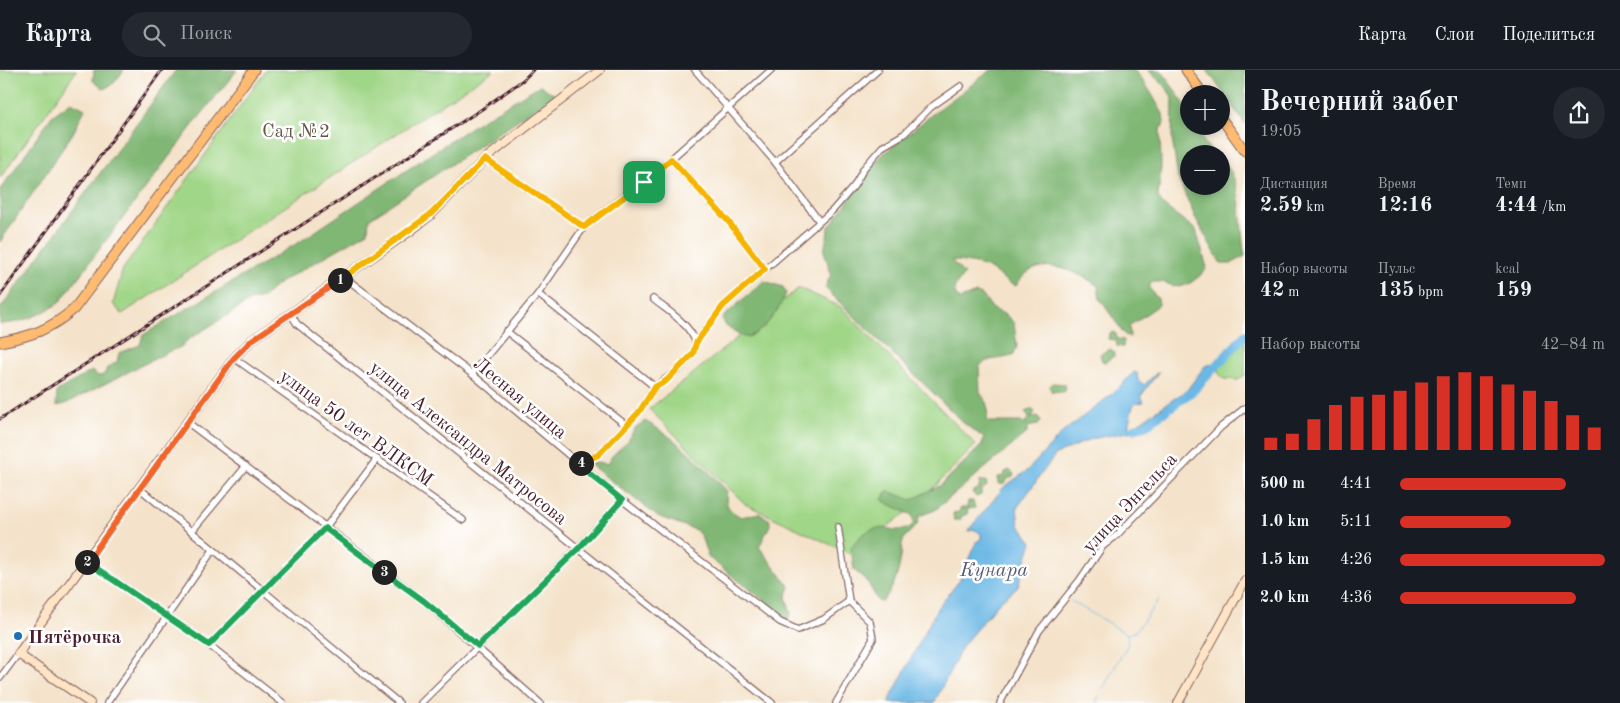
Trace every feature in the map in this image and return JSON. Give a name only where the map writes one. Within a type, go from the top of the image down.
[{"type":"main road","points":[[0,342],[38,333],[56,324],[74,309],[254,70]]},
{"type":"main road","points":[[90,703],[18,654],[234,358],[252,340],[431,214],[485,159],[600,70]]},
{"type":"main road","points":[[1186,70],[1197,85]]},
{"type":"main road","points":[[1230,130],[1245,151]]},
{"type":"main road","points":[[1178,703],[1245,581]]},
{"type":"street","points":[[695,70],[775,162],[819,221]]},
{"type":"street","points":[[472,374],[538,294],[584,227],[671,159],[770,70]]},
{"type":"street","points":[[775,162],[878,70]]},
{"type":"street","points":[[578,464],[598,455],[639,412],[655,387],[666,381],[693,354],[696,343],[723,306],[834,210],[854,186],[864,168],[882,147],[904,134],[931,106],[961,86]]},
{"type":"street","points":[[485,159],[584,227]]},
{"type":"street","points":[[671,159],[728,221],[765,269]]},
{"type":"street","name":"Лесная улица","points":[[344,277],[472,374],[622,500],[780,622],[798,630],[824,619],[849,601]]},
{"type":"street","points":[[538,294],[655,387]]},
{"type":"street","points":[[653,299],[686,325],[692,332],[696,343]]},
{"type":"street","name":"улица Александра Матросова","points":[[291,314],[297,324],[772,703]]},
{"type":"street","points":[[506,331],[626,426]]},
{"type":"street","name":"улица 50 лет ВЛКСМ","points":[[234,358],[463,520]]},
{"type":"street","name":"улица Энгельса","points":[[1000,703],[1039,631],[1103,546],[1117,535],[1221,427],[1245,408]]},
{"type":"street","points":[[187,422],[424,601],[478,646],[540,703]]},
{"type":"street","points":[[209,645],[325,528],[376,460]]},
{"type":"street","points":[[192,531],[246,466]]},
{"type":"street","points":[[139,488],[399,703]]},
{"type":"street","points":[[421,703],[578,549],[622,500]]},
{"type":"street","points":[[836,703],[873,639],[870,622],[849,601],[838,527]]},
{"type":"street","points":[[107,703],[165,616],[213,550]]},
{"type":"street","points":[[86,561],[209,645],[283,703]]},
{"type":"street","points":[[0,678],[18,654]]},
{"type":"green space","points":[[0,70],[77,70],[0,178]]},
{"type":"green space","points":[[94,70],[124,70],[114,83],[104,89],[93,81]]},
{"type":"green space","points":[[176,70],[237,70],[196,121],[59,303],[31,318],[8,324],[0,324],[0,309]]},
{"type":"green space","name":"Сад №2","points":[[266,70],[494,70],[122,314],[113,304],[123,269]]},
{"type":"green space","points":[[991,70],[1135,70],[1163,114],[1164,123],[1160,131],[1161,166],[1158,197],[1163,205],[1196,230],[1207,268],[1197,278],[1183,286],[1178,287],[1160,282],[1151,283],[1149,288],[1158,299],[1159,305],[1129,326],[1130,337],[1125,335],[1100,299],[1098,286],[1075,273],[1058,268],[1040,267],[1027,273],[1016,286],[986,267],[951,260],[964,274],[954,288],[956,296],[960,299],[976,293],[982,295],[993,309],[1006,315],[1014,323],[1017,347],[1013,355],[986,361],[979,367],[980,393],[987,405],[987,419],[989,422],[1021,422],[1026,426],[1025,422],[1029,418],[1025,412],[1031,409],[1035,412],[1031,418],[1038,416],[1041,422],[1038,425],[1027,427],[1027,433],[935,510],[919,516],[917,524],[903,541],[897,575],[882,602],[878,601],[867,581],[854,570],[851,547],[860,536],[873,529],[900,530],[910,527],[914,523],[912,515],[882,499],[888,491],[911,500],[941,485],[982,445],[984,438],[965,424],[825,288],[831,274],[824,251],[829,227],[881,156]]},
{"type":"green space","points":[[1148,70],[1161,70],[1180,98],[1180,135],[1201,135],[1206,145],[1180,145],[1180,183],[1172,139],[1173,99],[1166,87]]},
{"type":"green space","points":[[1207,70],[1245,70],[1245,124],[1230,103],[1230,85],[1218,85]]},
{"type":"green space","points":[[540,85],[555,95],[369,219],[368,232],[279,283],[262,298],[250,301],[186,341],[181,347],[65,404],[56,406],[57,391],[92,371],[98,376],[104,375],[107,368],[117,362],[119,353],[140,345],[143,335],[301,241],[477,123]]},
{"type":"green space","points":[[71,102],[85,109],[73,133],[0,242],[0,190],[52,116]]},
{"type":"green space","points":[[1230,170],[1237,190],[1245,256],[1231,264],[1221,264],[1195,217],[1185,195],[1230,195]]},
{"type":"green space","points":[[764,281],[783,287],[786,293],[780,306],[769,321],[757,333],[744,337],[726,326],[722,318]]},
{"type":"green space","points":[[799,288],[841,307],[976,445],[914,507],[850,554],[745,504],[649,409]]},
{"type":"green space","points":[[1113,332],[1116,334],[1117,339],[1124,340],[1123,347],[1117,346],[1116,340],[1108,339],[1109,334]]},
{"type":"green space","points":[[1245,339],[1245,375],[1238,380],[1224,379],[1219,374],[1219,368]]},
{"type":"green space","points":[[1111,349],[1115,353],[1114,356],[1105,362],[1102,361],[1100,354]]},
{"type":"green space","points":[[1053,383],[1065,384],[1066,390],[1063,392],[1051,391],[1050,386]]},
{"type":"green space","points":[[645,421],[679,444],[708,471],[727,491],[727,504],[733,512],[741,517],[759,513],[770,520],[770,525],[759,547],[790,587],[786,597],[791,614],[788,619],[708,557],[701,536],[696,530],[657,516],[592,466],[592,461],[607,464],[612,456],[628,441],[635,428]]},
{"type":"green space","points":[[1010,470],[1014,474],[1013,477],[1007,479],[1004,484],[999,484],[998,477],[1004,476],[1005,472]]},
{"type":"green space","points":[[980,481],[986,481],[987,486],[981,490],[981,495],[976,497],[972,492],[979,488]]},
{"type":"green space","points":[[968,501],[973,501],[975,508],[968,509],[967,514],[962,516],[960,520],[954,520],[953,513],[959,512],[961,508],[967,508]]},
{"type":"water","name":"Кунара","points":[[1211,364],[1215,369],[1190,394],[1138,430],[1091,439],[1055,455],[1017,508],[1019,525],[1032,542],[1017,588],[1000,601],[963,645],[934,703],[888,703],[938,607],[959,581],[976,542],[981,539],[981,534],[976,530],[968,531],[1004,487],[1028,470],[1062,433],[1112,394],[1134,372],[1137,373],[1138,380],[1144,385],[1159,371],[1141,396],[1144,402],[1136,403],[1133,406],[1128,427],[1135,425],[1187,390],[1205,366]]},
{"type":"waterway","name":"Кунара","points":[[1134,429],[1148,424],[1194,390],[1245,335]]},
{"type":"waterway","points":[[1071,601],[1127,634],[1135,632],[1160,598]]},
{"type":"waterway","points":[[1103,688],[1128,644],[1127,635]]},
{"type":"waterway","points":[[1096,703],[1099,696]]},
{"type":"railway","points":[[0,296],[162,70]]},
{"type":"railway","points":[[0,419],[482,109],[523,80],[533,70]]},
{"type":"place","name":"Пятёрочка","points":[[18,636]]},
{"type":"route","points":[[485,159],[584,227],[644,182],[671,159],[728,221],[765,269],[723,306],[696,343],[693,354],[666,381],[655,387],[639,412],[626,426],[598,455],[578,464],[622,500],[578,549],[478,646],[424,601],[325,528],[209,645],[86,561],[234,358],[252,340],[409,232],[431,214],[485,159]]}]
